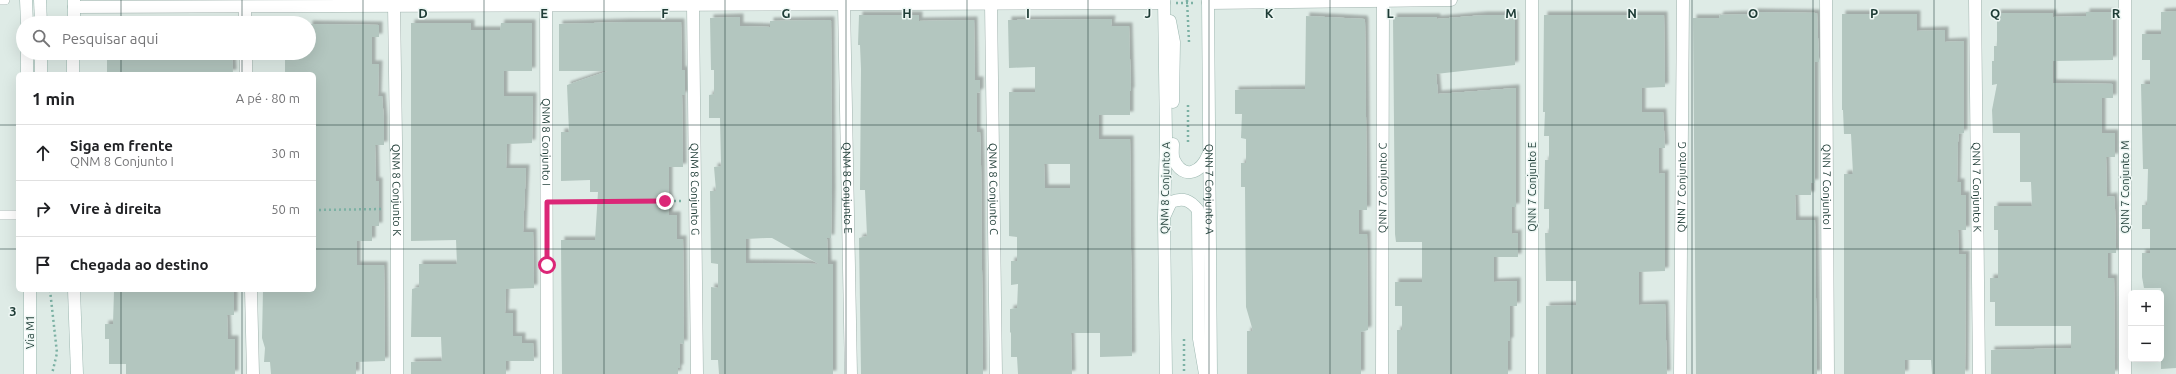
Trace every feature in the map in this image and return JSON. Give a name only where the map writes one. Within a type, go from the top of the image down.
[{"type":"street","points":[[26,0],[27,16]]},
{"type":"street","points":[[40,0],[41,16]]},
{"type":"street","points":[[1208,2],[1451,0]]},
{"type":"street","name":"QNN 7 Conjunto E","points":[[1532,0],[1532,374]]},
{"type":"street","name":"QNN 7 Conjunto G","points":[[1680,374],[1683,0]]},
{"type":"street","name":"QNN 7 Conjunto I","points":[[1826,0],[1828,374]]},
{"type":"street","name":"QNN 7 Conjunto K","points":[[1975,0],[1979,374]]},
{"type":"street","name":"QNN 7 Conjunto M","points":[[2125,0],[2125,374]]},
{"type":"street","points":[[74,16],[74,4],[245,6],[693,5],[895,2],[991,4],[1165,1],[1174,42],[1173,159],[1183,170],[1193,172],[1204,166],[1209,154]]},
{"type":"street","name":"QNM 8 Conjunto A","points":[[1165,1],[1166,137],[1164,218],[1166,374]]},
{"type":"street","name":"QNN 7 Conjunto C","points":[[1382,374],[1383,1]]},
{"type":"street","name":"QNN 7 Conjunto A","points":[[1208,2],[1211,374]]},
{"type":"street","name":"QNM 8 Conjunto E","points":[[844,3],[851,374]]},
{"type":"street","name":"QNM 8 Conjunto C","points":[[991,4],[996,374]]},
{"type":"street","name":"QNM 8 Conjunto K","points":[[394,5],[397,208],[397,374]]},
{"type":"street","name":"QNM 8 Conjunto I","points":[[546,5],[547,374]]},
{"type":"street","name":"QNM 8 Conjunto G","points":[[693,5],[697,374]]},
{"type":"street","points":[[245,6],[245,16]]},
{"type":"street","points":[[27,60],[27,72]]},
{"type":"street","points":[[41,60],[41,72]]},
{"type":"street","points":[[73,60],[73,72]]},
{"type":"street","points":[[246,60],[246,72]]},
{"type":"street","points":[[1164,218],[1171,202],[1179,199],[1192,202],[1198,210],[1199,339],[1205,374]]},
{"type":"street","name":"Via M1","points":[[30,292],[30,374]]},
{"type":"street","points":[[74,292],[77,374]]},
{"type":"street","points":[[250,292],[253,374]]},
{"type":"lane","points":[[0,0],[5,0]]},
{"type":"lane","points":[[0,215],[16,215]]},
{"type":"path","points":[[1165,1],[1208,2]]},
{"type":"path","points":[[547,202],[694,201]]},
{"type":"path","points":[[316,210],[397,208]]},
{"type":"path","points":[[50,292],[57,353],[52,374]]},
{"type":"building","points":[[2176,11],[2176,368],[2161,369],[2161,362],[2164,362],[2164,290],[2161,290],[2161,288],[2144,288],[2142,277],[2142,253],[2150,253],[2150,229],[2142,229],[2142,205],[2147,205],[2148,169],[2143,169],[2141,84],[2150,84],[2150,60],[2142,60],[2142,34],[2161,34],[2161,12]]},
{"type":"building","points":[[1754,12],[1817,13],[1819,62],[1815,62],[1815,183],[1811,183],[1811,195],[1795,195],[1796,220],[1815,220],[1817,374],[1696,374],[1693,18],[1719,18],[1720,15],[1754,14]]},
{"type":"building","points":[[2086,12],[2113,12],[2113,60],[2053,61],[2053,83],[2113,84],[2113,98],[2102,98],[2102,133],[2115,133],[2115,157],[2106,157],[2107,197],[2114,196],[2115,209],[2116,253],[2108,253],[2108,278],[2114,278],[2115,374],[1991,374],[1991,350],[2071,348],[2071,326],[1995,326],[1995,302],[1990,302],[1990,278],[1998,278],[1998,230],[1994,230],[1994,206],[2032,206],[2031,182],[2020,182],[2020,133],[1993,133],[1992,110],[1997,84],[1992,85],[1992,61],[1994,61],[1994,46],[1997,46],[1997,13],[2053,13],[2053,17],[2086,16]]},
{"type":"building","points":[[1842,14],[1917,14],[1917,31],[1945,30],[1945,42],[1964,41],[1964,133],[1959,134],[1957,182],[1961,182],[1961,195],[1966,195],[1966,230],[1958,230],[1959,254],[1966,254],[1965,374],[1932,374],[1931,360],[1905,360],[1905,374],[1844,374],[1844,174],[1853,174],[1851,134],[1844,134],[1842,110]]},
{"type":"building","points":[[859,15],[919,15],[919,21],[974,20],[975,80],[980,80],[980,92],[977,93],[977,132],[980,132],[981,165],[983,374],[861,374],[859,238],[867,236],[865,190],[860,190],[861,69],[860,45],[858,45]]},
{"type":"building","points":[[1484,15],[1515,15],[1515,65],[1436,74],[1438,94],[1516,88],[1516,207],[1512,207],[1512,234],[1518,233],[1518,257],[1494,257],[1494,282],[1517,281],[1517,306],[1510,306],[1508,374],[1397,374],[1397,330],[1402,330],[1402,306],[1395,306],[1395,282],[1422,282],[1422,242],[1396,242],[1393,17],[1437,17],[1437,19]]},
{"type":"building","points":[[1544,15],[1664,15],[1665,87],[1642,88],[1642,112],[1663,112],[1665,148],[1659,148],[1659,174],[1665,173],[1665,271],[1639,272],[1639,305],[1665,304],[1667,374],[1546,374],[1546,306],[1576,305],[1576,281],[1546,281],[1545,233],[1549,233],[1549,209],[1544,209],[1545,160],[1549,160],[1549,136],[1544,136],[1545,112],[1543,112]]},
{"type":"building","points":[[1306,16],[1364,19],[1365,22],[1367,210],[1359,210],[1359,234],[1367,234],[1368,330],[1361,332],[1361,374],[1247,374],[1247,331],[1253,331],[1246,307],[1245,187],[1241,187],[1241,163],[1246,163],[1246,139],[1241,138],[1242,114],[1235,114],[1235,90],[1305,89]]},
{"type":"building","points":[[740,17],[740,26],[770,27],[770,21],[831,20],[832,191],[831,238],[827,238],[828,264],[833,264],[833,374],[719,374],[718,360],[711,360],[711,287],[718,288],[718,264],[711,263],[710,191],[716,191],[714,167],[721,166],[720,118],[709,118],[709,95],[714,94],[714,70],[711,70],[710,18]],"holes":[[[772,238],[819,264],[746,263],[746,239]]]},
{"type":"building","points":[[1112,19],[1111,26],[1129,26],[1131,91],[1130,115],[1099,115],[1099,139],[1130,139],[1132,356],[1100,357],[1100,333],[1071,333],[1072,374],[1018,374],[1017,357],[1011,357],[1010,309],[1017,308],[1018,284],[1011,285],[1011,261],[1017,261],[1017,237],[1009,236],[1009,92],[1035,92],[1035,67],[1009,68],[1008,20]],"holes":[[[1044,164],[1070,164],[1070,188],[1045,188]]]},
{"type":"building","points":[[681,22],[682,70],[685,70],[685,95],[682,95],[683,167],[669,167],[669,215],[677,215],[677,239],[683,239],[684,344],[680,343],[680,368],[678,368],[678,374],[562,374],[561,240],[595,240],[598,192],[590,192],[590,180],[561,181],[561,132],[569,132],[567,85],[608,71],[559,71],[559,24]]},
{"type":"building","points":[[411,23],[471,23],[471,30],[500,30],[501,23],[532,23],[532,71],[504,71],[504,96],[533,96],[532,143],[507,144],[506,168],[526,168],[523,232],[533,232],[534,288],[506,289],[505,313],[513,313],[513,336],[522,336],[522,343],[533,343],[534,361],[506,361],[506,374],[411,374],[411,362],[442,361],[441,337],[411,337],[412,289],[419,287],[419,264],[457,264],[456,240],[411,241]]},
{"type":"building","points":[[316,24],[379,25],[379,37],[372,37],[372,64],[379,64],[378,96],[382,96],[384,120],[384,145],[375,145],[376,181],[379,181],[379,226],[372,226],[372,241],[357,241],[357,265],[384,265],[385,361],[356,362],[356,374],[271,374],[270,362],[264,362],[265,348],[262,338],[263,292],[316,292],[316,72],[285,72],[285,60],[316,60]]},
{"type":"building","points":[[107,60],[232,60],[233,72],[107,72]]},
{"type":"building","points":[[114,292],[234,292],[234,315],[227,315],[228,339],[235,339],[235,374],[126,374],[126,364],[109,364],[109,339],[105,339],[105,324],[113,324]]},
{"type":"route","points":[[547,265],[547,202],[665,201]]}]
